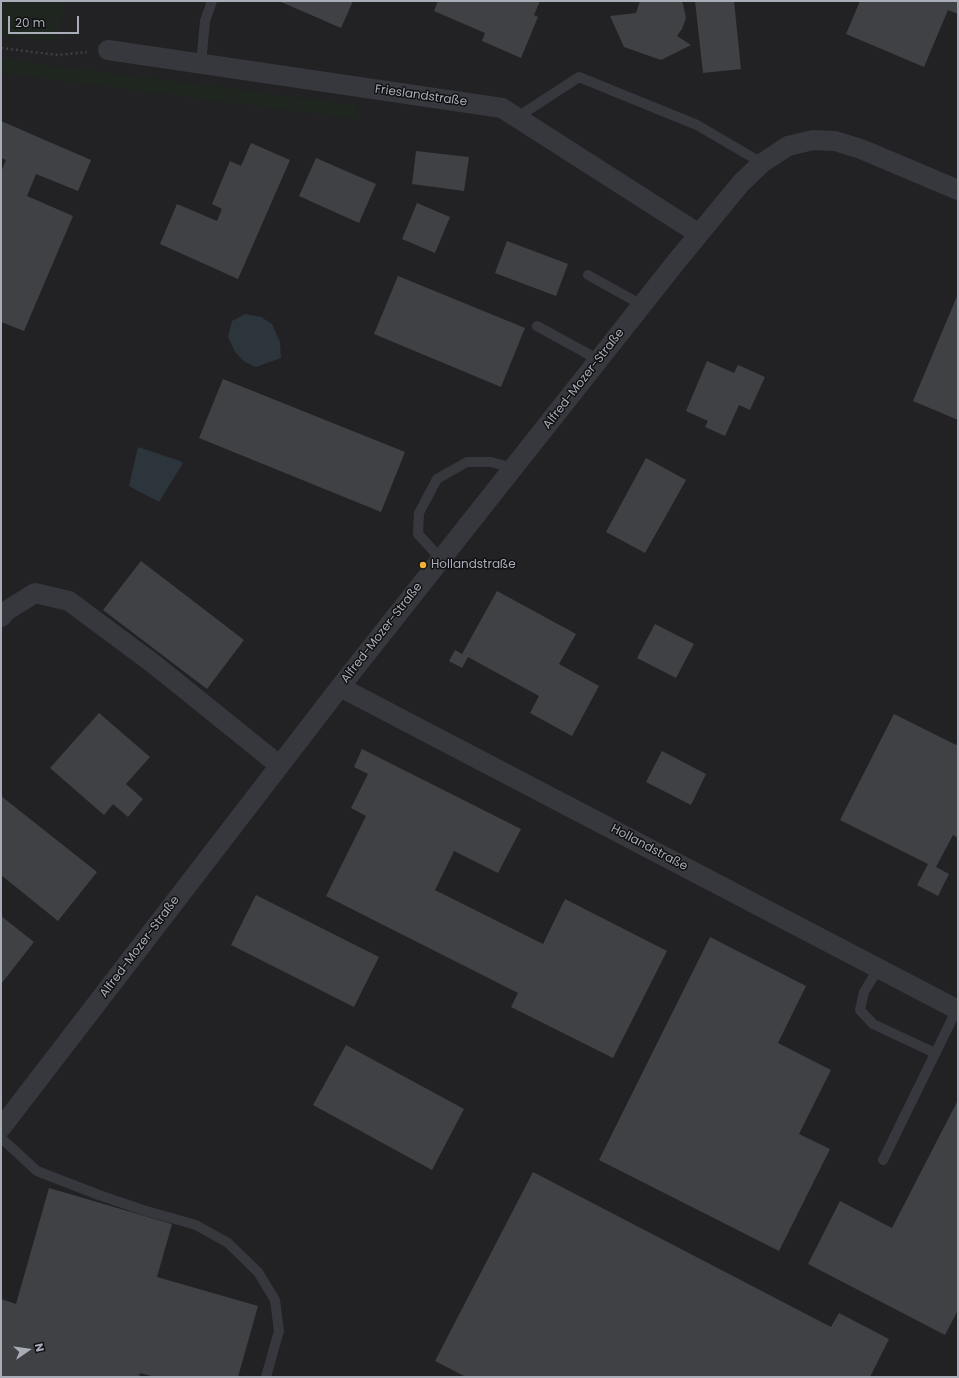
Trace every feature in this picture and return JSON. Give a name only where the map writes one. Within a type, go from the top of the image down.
[{"type":"street","name":"Frieslandstraße","points":[[108,50],[502,108],[699,234]]},
{"type":"street","name":"Alfred-Mozer-Straße","points":[[1,1128],[340,686],[642,305],[741,183],[762,163],[788,146],[813,140],[836,141],[861,149],[958,190]]},
{"type":"street","points":[[1,617],[6,611],[35,593],[69,601],[155,665],[279,765]]},
{"type":"street","name":"Hollandstraße","points":[[340,686],[957,1010]]},
{"type":"lane","points":[[200,64],[205,21],[212,1]]},
{"type":"lane","points":[[516,118],[579,77],[697,125],[762,163]]},
{"type":"lane","points":[[588,275],[642,305]]},
{"type":"lane","points":[[537,326],[599,360]]},
{"type":"lane","points":[[441,559],[418,534],[419,513],[437,479],[467,462],[491,462],[513,468]]},
{"type":"lane","points":[[878,969],[864,992],[860,1010],[873,1024],[935,1053]]},
{"type":"lane","points":[[882,1160],[957,1010]]},
{"type":"lane","points":[[1,1138],[37,1171],[143,1210],[196,1225],[228,1243],[258,1272],[275,1300],[278,1331],[266,1377]]},
{"type":"path","points":[[1,48],[58,55],[108,50]]},
{"type":"shaded area","points":[[1,1],[958,1],[958,1377],[1,1377]]},
{"type":"shaded area","points":[[1,1],[64,1],[59,42],[1,35]]},
{"type":"shaded area","points":[[1,59],[358,105],[356,119],[1,73]]},
{"type":"shaded area","points":[[245,314],[261,317],[272,324],[280,342],[281,358],[256,367],[245,362],[235,352],[228,337],[232,321]]},
{"type":"shaded area","points":[[138,447],[183,463],[159,502],[129,486]]},
{"type":"building","points":[[279,1],[353,1],[341,28]]},
{"type":"building","points":[[438,1],[540,1],[534,15],[538,17],[521,58],[482,41],[485,33],[434,11]]},
{"type":"building","points":[[640,1],[681,1],[686,18],[682,29],[677,36],[691,45],[661,60],[624,47],[610,16],[636,13]]},
{"type":"building","points":[[695,1],[734,1],[741,69],[703,73]]},
{"type":"building","points":[[860,1],[958,1],[958,14],[948,10],[924,67],[846,34]]},
{"type":"building","points":[[1,121],[91,160],[78,191],[36,174],[27,196],[73,216],[24,331],[1,322],[1,172],[6,160],[1,158]]},
{"type":"building","points":[[251,143],[290,160],[238,279],[160,244],[177,204],[217,221],[222,209],[212,204],[230,161],[241,166]]},
{"type":"building","points":[[416,151],[469,157],[464,191],[412,184]]},
{"type":"building","points":[[316,158],[376,184],[359,223],[299,196]]},
{"type":"building","points":[[417,203],[450,217],[435,253],[402,239]]},
{"type":"building","points":[[507,241],[568,264],[556,296],[495,273]]},
{"type":"building","points":[[398,276],[525,328],[501,387],[374,334]]},
{"type":"building","points":[[958,294],[958,420],[913,401]]},
{"type":"building","points":[[707,361],[734,373],[738,365],[765,377],[750,410],[739,405],[725,436],[705,427],[708,421],[686,411]]},
{"type":"building","points":[[223,379],[405,452],[381,512],[199,438]]},
{"type":"building","points":[[646,458],[686,480],[645,553],[606,532]]},
{"type":"building","points":[[141,561],[244,640],[207,689],[103,610]]},
{"type":"building","points":[[497,591],[576,634],[559,664],[599,686],[572,736],[530,713],[539,696],[468,657],[462,668],[449,661],[455,650],[462,654]]},
{"type":"building","points":[[655,624],[694,644],[676,678],[637,658]]},
{"type":"building","points":[[99,713],[150,757],[126,784],[143,799],[128,817],[113,804],[104,815],[50,768]]},
{"type":"building","points":[[894,714],[956,745],[958,741],[958,838],[953,835],[936,867],[949,874],[938,896],[917,885],[928,864],[840,820]]},
{"type":"building","points":[[362,749],[521,829],[498,873],[454,851],[435,890],[543,944],[565,899],[667,951],[613,1058],[511,1007],[518,993],[326,896],[366,816],[351,808],[368,774],[354,767]]},
{"type":"building","points":[[662,751],[706,774],[691,805],[646,782]]},
{"type":"building","points":[[1,796],[97,872],[58,921],[1,875]]},
{"type":"building","points":[[256,895],[379,957],[354,1007],[231,945]]},
{"type":"building","points":[[1,916],[34,942],[1,984]]},
{"type":"building","points":[[710,937],[806,986],[778,1043],[831,1070],[799,1134],[830,1149],[779,1251],[599,1160]]},
{"type":"building","points":[[346,1045],[464,1109],[432,1170],[313,1105]]},
{"type":"building","points":[[958,1100],[958,1310],[945,1335],[808,1264],[840,1201],[892,1228]]},
{"type":"building","points":[[533,1172],[831,1327],[839,1313],[889,1339],[870,1377],[466,1377],[435,1361]]},
{"type":"building","points":[[49,1188],[172,1224],[157,1277],[258,1306],[238,1377],[155,1377],[140,1373],[139,1377],[1,1377],[1,1299],[16,1304]]},
{"type":"place","name":"Hollandstraße","points":[[423,565]]}]
